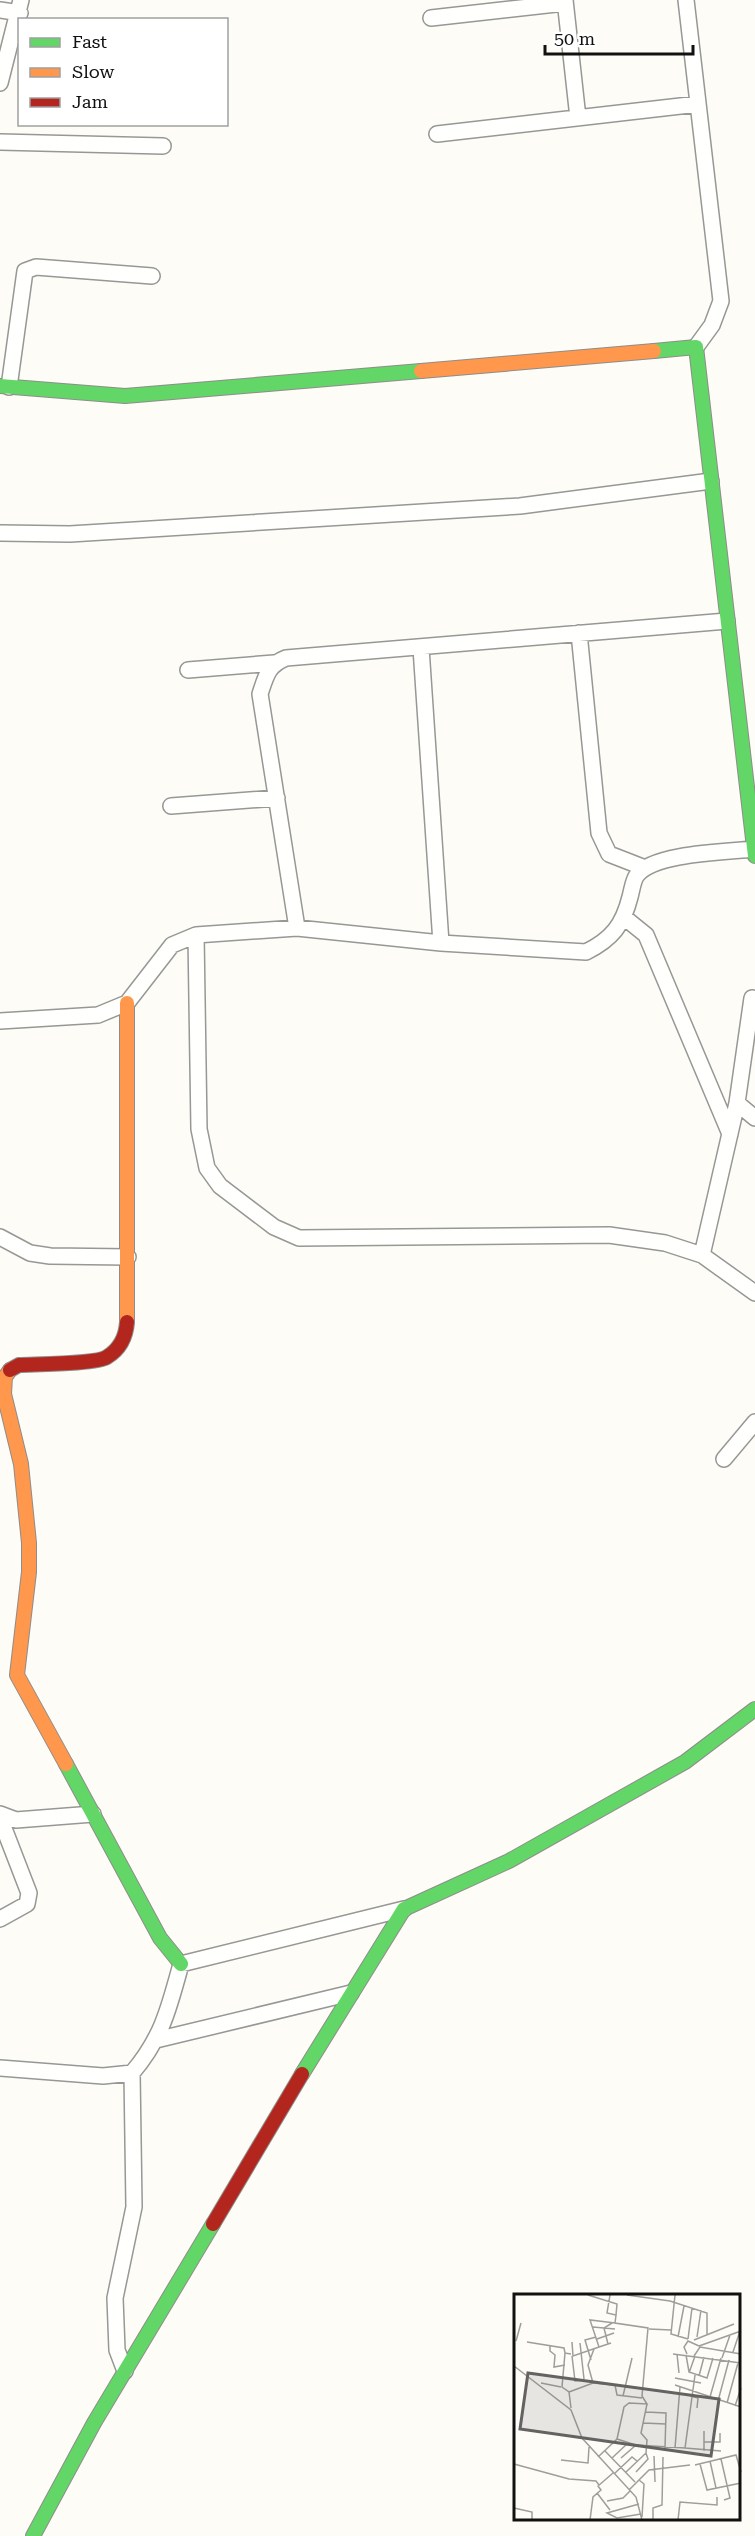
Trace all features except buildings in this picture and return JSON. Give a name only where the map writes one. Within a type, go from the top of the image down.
[{"type":"street","points":[[0,1021],[98,1015],[127,1003],[172,945],[196,934],[297,928],[441,943],[586,952],[604,943],[625,918],[636,876],[645,868],[662,861],[754,851],[696,347],[712,325],[721,301],[686,0]]},
{"type":"street","points":[[430,18],[565,2],[578,118]]},
{"type":"street","points":[[0,10],[21,6]]},
{"type":"street","points":[[0,83],[12,67],[18,26]]},
{"type":"street","points":[[437,134],[698,104]]},
{"type":"street","points":[[0,142],[163,146]]},
{"type":"street","points":[[152,276],[36,267],[25,271],[5,386],[125,396],[696,347]]},
{"type":"street","points":[[0,533],[70,534],[520,506],[711,481]]},
{"type":"street","points":[[189,670],[274,663],[286,658],[727,621]]},
{"type":"street","points":[[579,633],[599,833],[609,854],[645,868]]},
{"type":"street","points":[[421,648],[441,943]]},
{"type":"street","points":[[274,663],[267,672],[260,694],[297,928]]},
{"type":"street","points":[[171,806],[277,798]]},
{"type":"street","points":[[625,918],[645,935],[730,1134]]},
{"type":"street","points":[[196,934],[199,1129],[207,1168],[220,1186],[274,1227],[299,1238],[609,1235],[665,1243],[702,1255],[755,1293]]},
{"type":"street","points":[[702,1255],[737,1103],[754,994]]},
{"type":"street","points":[[127,1003],[126,1332],[119,1348],[105,1359],[19,1365],[11,1369],[5,1377],[4,1394],[21,1464],[29,1543],[29,1572],[16,1675],[160,1938],[181,1964]]},
{"type":"street","points":[[737,1103],[755,1118]]},
{"type":"street","points":[[0,1237],[30,1253],[50,1256],[128,1257]]},
{"type":"street","points":[[724,1459],[755,1422]]},
{"type":"street","points":[[0,1672],[16,1675]]},
{"type":"street","points":[[181,1964],[404,1909],[509,1861],[685,1761],[755,1709]]},
{"type":"street","points":[[0,1816],[25,1820],[93,1814]]},
{"type":"street","points":[[0,1816],[29,1893],[27,1904],[0,1919]]},
{"type":"street","points":[[33,2536],[125,2371],[351,1992],[404,1909]]},
{"type":"street","points":[[125,2371],[117,2350],[115,2298],[134,2207],[132,2073],[146,2056],[164,2025],[181,1964]]},
{"type":"street","points":[[156,2040],[351,1992]]},
{"type":"street","points":[[0,2068],[103,2076],[132,2073]]},
{"type":"street","points":[[40,2521],[46,2536]]},
{"type":"traffic: fast","points":[[654,351],[696,347],[755,856]]},
{"type":"traffic: fast","points":[[0,386],[125,396],[421,371]]},
{"type":"traffic: fast","points":[[302,2074],[404,1909],[509,1861],[685,1762],[755,1709]]},
{"type":"traffic: fast","points":[[66,1764],[160,1938],[181,1964]]},
{"type":"traffic: fast","points":[[33,2536],[94,2423],[213,2224]]},
{"type":"traffic: slow","points":[[421,371],[654,351]]},
{"type":"traffic: slow","points":[[127,1003],[127,1322]]},
{"type":"traffic: slow","points":[[10,1370],[5,1377],[4,1394],[21,1464],[29,1543],[29,1572],[17,1675],[66,1764]]},
{"type":"traffic: jam","points":[[10,1370],[19,1365],[79,1362],[107,1357],[121,1342],[127,1322]]},
{"type":"traffic: jam","points":[[213,2224],[302,2074]]}]
